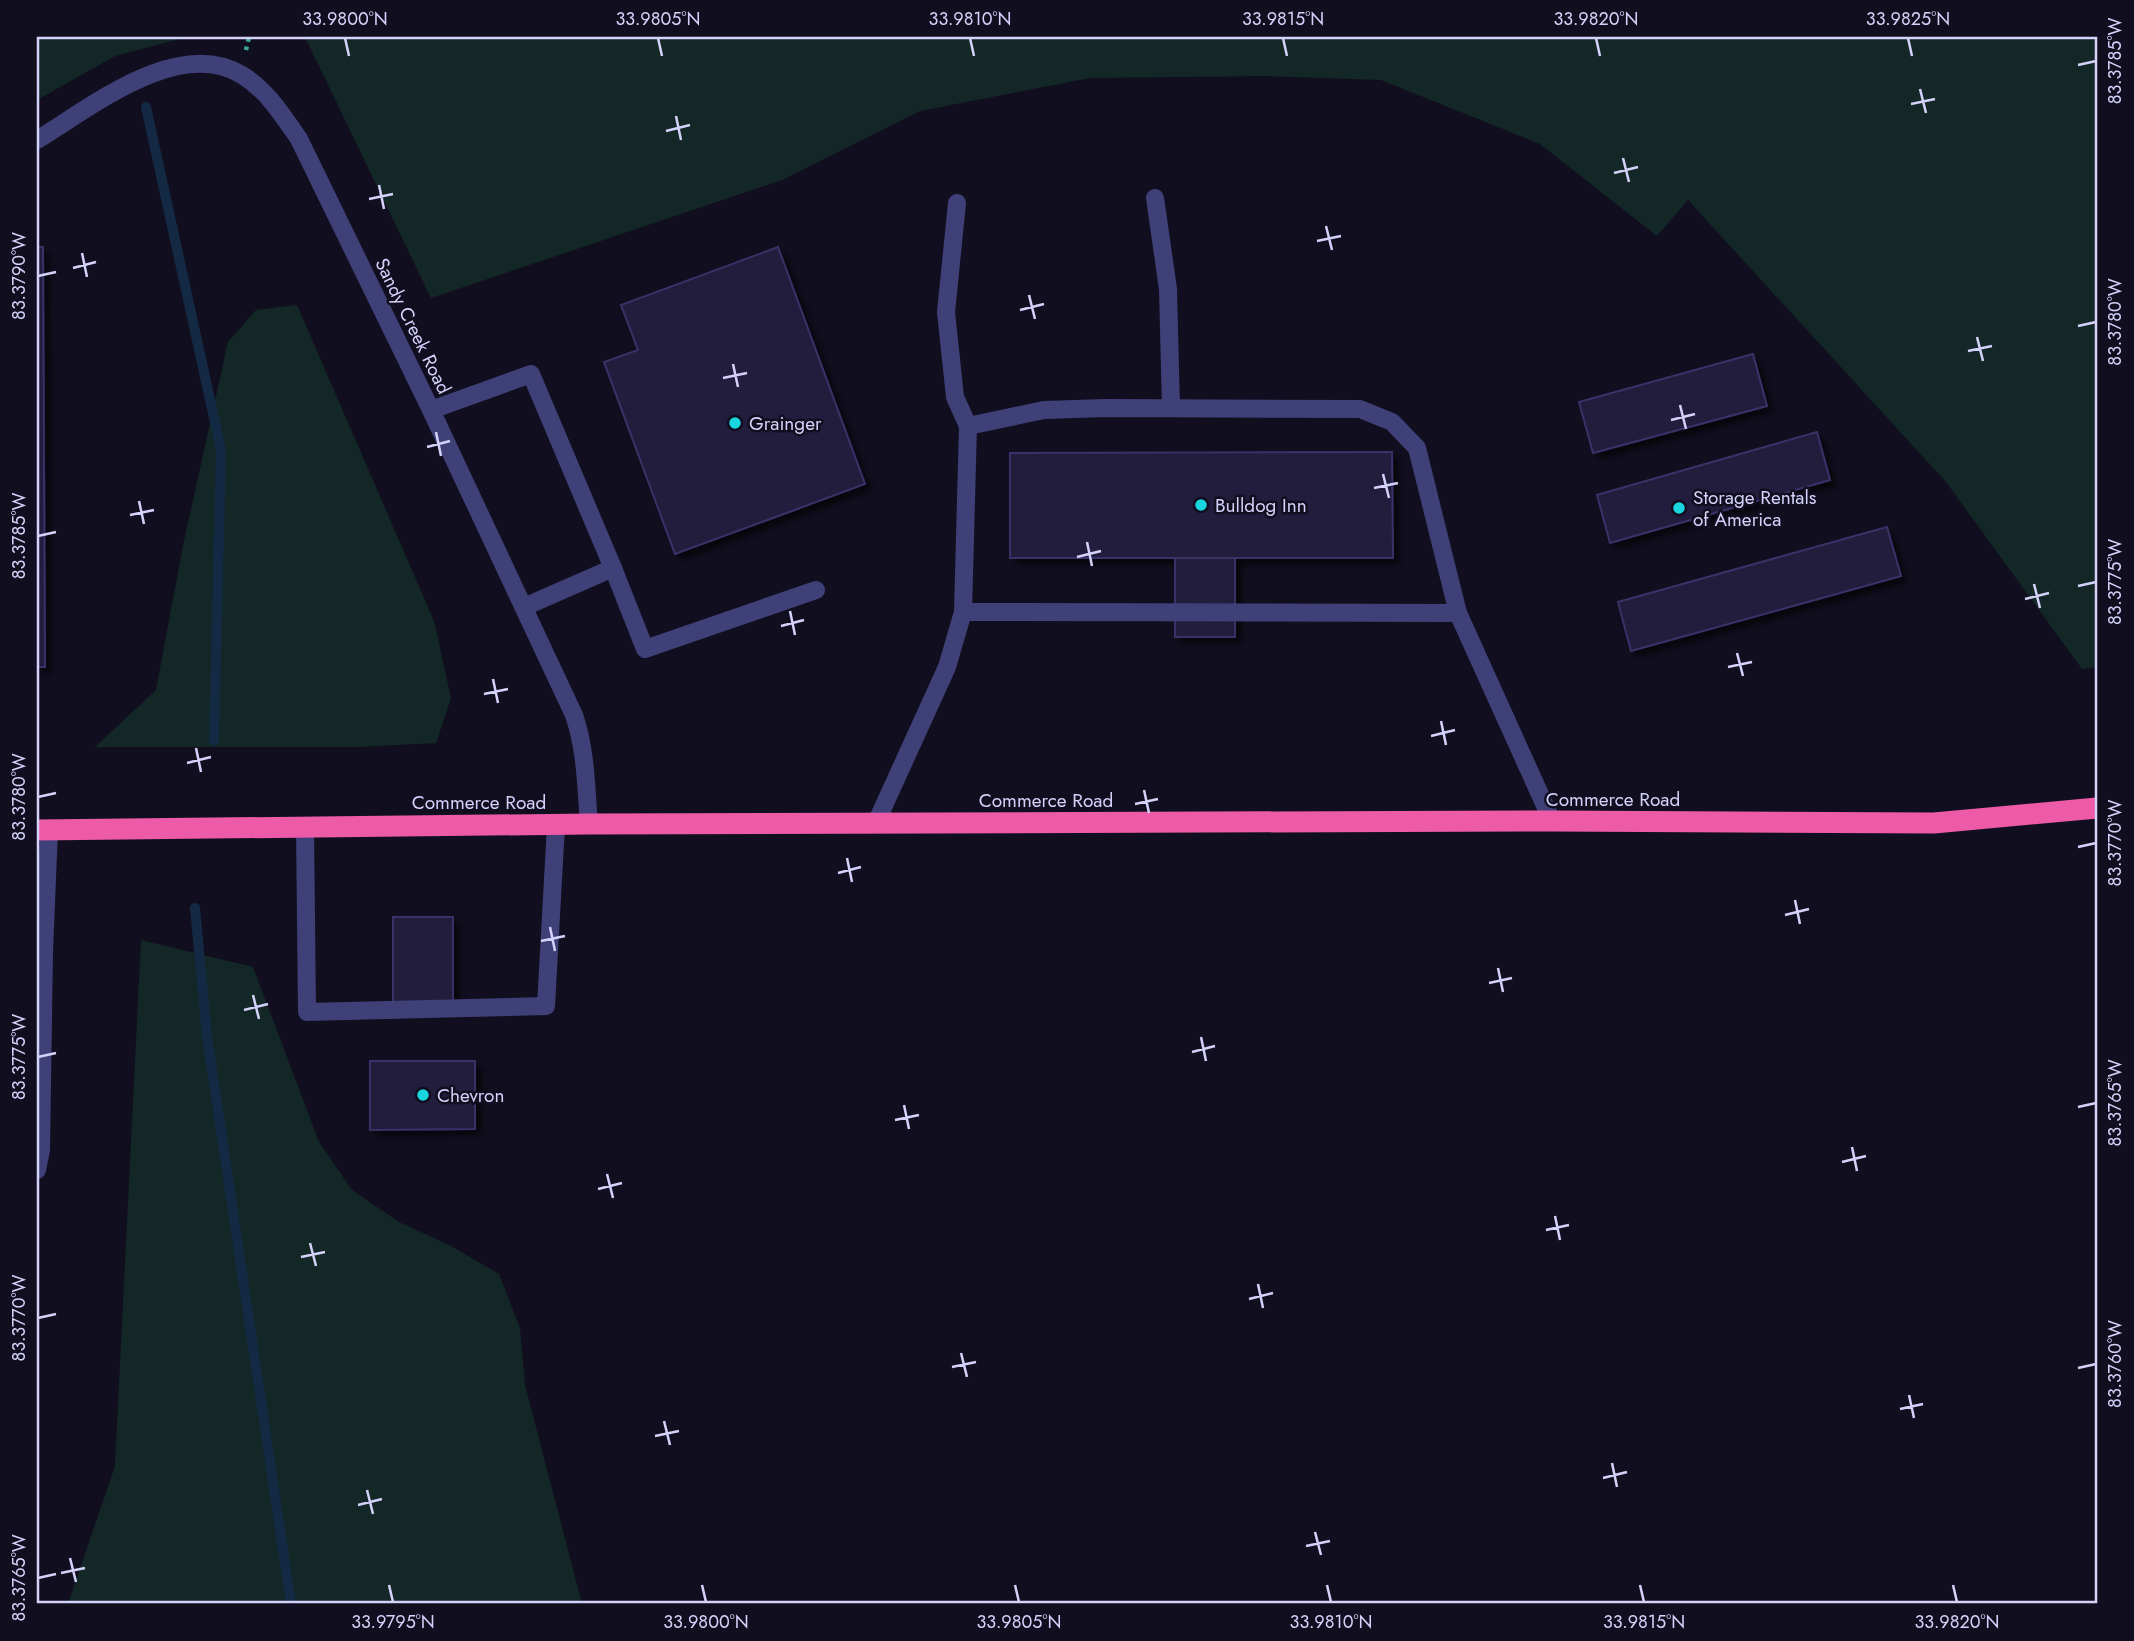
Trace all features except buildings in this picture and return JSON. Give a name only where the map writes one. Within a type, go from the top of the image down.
[{"type":"highway","name":"Commerce Road","points":[[43,830],[589,824],[1552,821],[1934,823],[2097,808]]},
{"type":"street","name":"Sandy Creek Road","points":[[37,141],[140,77],[183,64],[213,64],[242,75],[272,102],[299,139],[431,410],[574,715],[580,733],[589,824]]},
{"type":"street","points":[[1155,198],[1168,289],[1171,408]]},
{"type":"street","points":[[876,823],[947,667],[962,612],[968,426],[956,397],[946,312],[957,203]]},
{"type":"street","points":[[431,410],[531,374],[645,649],[816,590]]},
{"type":"street","points":[[968,426],[1044,410],[1171,408],[1360,409],[1392,422],[1417,448],[1458,613],[1552,821]]},
{"type":"street","points":[[524,607],[613,568]]},
{"type":"street","points":[[962,612],[1458,613]]},
{"type":"street","points":[[305,826],[307,1012],[546,1006],[556,825]]},
{"type":"street","points":[[37,1170],[41,1150],[43,830]]},
{"type":"green space","points":[[37,37],[187,37],[115,56],[37,100]]},
{"type":"green space","points":[[305,37],[2097,37],[2097,667],[2082,669],[1946,482],[1688,200],[1657,236],[1540,144],[1381,80],[1264,76],[1090,78],[920,111],[782,180],[431,298]]},
{"type":"green space","points":[[297,305],[434,621],[451,698],[436,743],[358,747],[95,747],[156,690],[184,541],[228,342],[256,310]]},
{"type":"green space","points":[[141,940],[253,967],[319,1142],[352,1190],[399,1222],[451,1246],[499,1274],[520,1328],[525,1385],[582,1604],[68,1604],[115,1466]]},
{"type":"waterway","points":[[146,107],[221,450],[214,741]]},
{"type":"waterway","points":[[195,908],[207,1036],[291,1604]]},
{"type":"place","name":"Grainger","points":[[735,423]]},
{"type":"place","name":"Bulldog Inn","points":[[1201,505]]},
{"type":"place","name":"Storage Rentals of America","points":[[1679,508]]},
{"type":"place","name":"Chevron","points":[[423,1095]]}]
